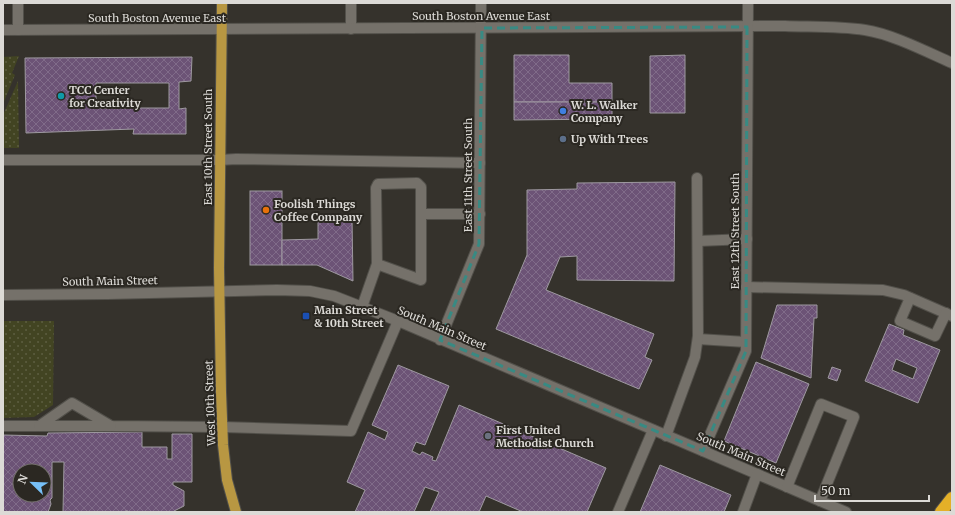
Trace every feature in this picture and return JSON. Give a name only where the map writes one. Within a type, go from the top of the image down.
[{"type":"highway","points":[[941,512],[952,498]]},
{"type":"main road","name":"East 10th Street South","points":[[220,292],[222,3]]},
{"type":"main road","name":"West 10th Street","points":[[220,292],[222,426],[227,480],[236,512]]},
{"type":"street","points":[[18,3],[18,30]]},
{"type":"street","points":[[351,3],[351,29]]},
{"type":"street","name":"East 11th Street South","points":[[440,340],[480,244],[482,3]]},
{"type":"street","name":"East 12th Street South","points":[[703,451],[746,351],[748,3]]},
{"type":"street","name":"South Boston Avenue East","points":[[3,30],[785,26],[866,30],[894,39],[952,63]]},
{"type":"street","points":[[3,160],[236,159],[480,163]]},
{"type":"street","points":[[666,436],[695,357],[698,339],[697,178]]},
{"type":"street","points":[[362,307],[377,264],[376,188],[378,184],[417,183],[422,187],[421,280],[377,264]]},
{"type":"street","points":[[422,214],[480,214]]},
{"type":"street","points":[[698,241],[747,239]]},
{"type":"street","points":[[746,287],[893,291],[910,298],[949,315],[935,336],[900,321],[910,298]]},
{"type":"street","name":"South Main Street","points":[[3,295],[277,290],[310,291],[334,296],[398,321],[846,512]]},
{"type":"street","points":[[3,426],[222,426],[351,431],[398,321]]},
{"type":"street","points":[[698,339],[746,342]]},
{"type":"street","points":[[39,426],[72,402],[111,426]]},
{"type":"street","points":[[787,487],[821,404],[854,417],[820,501]]},
{"type":"street","points":[[618,512],[653,430]]},
{"type":"street","points":[[743,512],[757,474]]},
{"type":"highlighted area","points":[[747,27],[746,351],[703,451],[440,340],[479,244],[482,28]]},
{"type":"green space","points":[[19,56],[12,73],[15,75],[3,104],[3,57]]},
{"type":"green space","points":[[18,81],[19,148],[3,148],[3,115]]},
{"type":"green space","points":[[3,321],[54,321],[53,405],[34,417],[3,418]]},
{"type":"building","points":[[514,55],[569,55],[569,83],[612,83],[612,102],[514,102]]},
{"type":"building","points":[[685,55],[685,113],[650,113],[650,56]]},
{"type":"building","name":"TCC Center for Creativity","points":[[192,57],[191,81],[179,82],[179,109],[186,108],[186,134],[133,134],[134,129],[26,133],[25,58]],"holes":[[[96,83],[169,83],[169,108],[96,108]]]},
{"type":"building","name":"W. L. Walker Company","points":[[514,102],[612,102],[612,119],[514,120]]},
{"type":"building","points":[[675,182],[674,281],[577,280],[577,256],[560,257],[546,290],[654,334],[645,357],[652,360],[639,389],[496,329],[527,255],[527,190],[577,189],[577,183]]},
{"type":"building","points":[[250,191],[282,191],[282,265],[250,265]]},
{"type":"building","points":[[318,219],[352,219],[353,281],[317,265],[282,265],[282,240],[318,239]]},
{"type":"building","points":[[777,305],[817,305],[817,318],[814,318],[811,378],[761,358]]},
{"type":"building","points":[[889,324],[904,330],[903,335],[940,350],[918,403],[865,381]],"holes":[[[896,359],[917,368],[913,379],[892,370]]]},
{"type":"building","points":[[756,362],[809,384],[776,463],[724,441]]},
{"type":"building","name":"First United Methodist Church","points":[[398,365],[449,386],[425,445],[416,442],[412,451],[420,455],[422,452],[433,457],[432,460],[436,461],[459,405],[606,468],[587,512],[523,512],[486,496],[479,512],[430,512],[439,492],[425,487],[414,512],[355,512],[365,490],[347,482],[368,432],[385,440],[388,432],[372,425]]},
{"type":"building","points":[[832,367],[841,370],[837,381],[828,378]]},
{"type":"building","points":[[142,432],[142,447],[167,447],[167,459],[172,459],[172,434],[192,434],[192,482],[173,482],[173,485],[184,491],[184,506],[173,512],[63,512],[64,462],[12,463],[12,503],[51,504],[48,512],[3,512],[3,435],[47,436],[48,433]]},
{"type":"building","points":[[660,465],[731,495],[724,512],[640,512]]},
{"type":"place","name":"TCC Center for Creativity","points":[[61,96]]},
{"type":"place","name":"W. L. Walker Company","points":[[563,111]]},
{"type":"place","name":"Up With Trees","points":[[563,139]]},
{"type":"place","name":"Foolish Things Coffee Company","points":[[266,210]]},
{"type":"place","name":"Main Street & 10th Street","points":[[306,316]]},
{"type":"place","name":"First United Methodist Church","points":[[488,436]]}]
